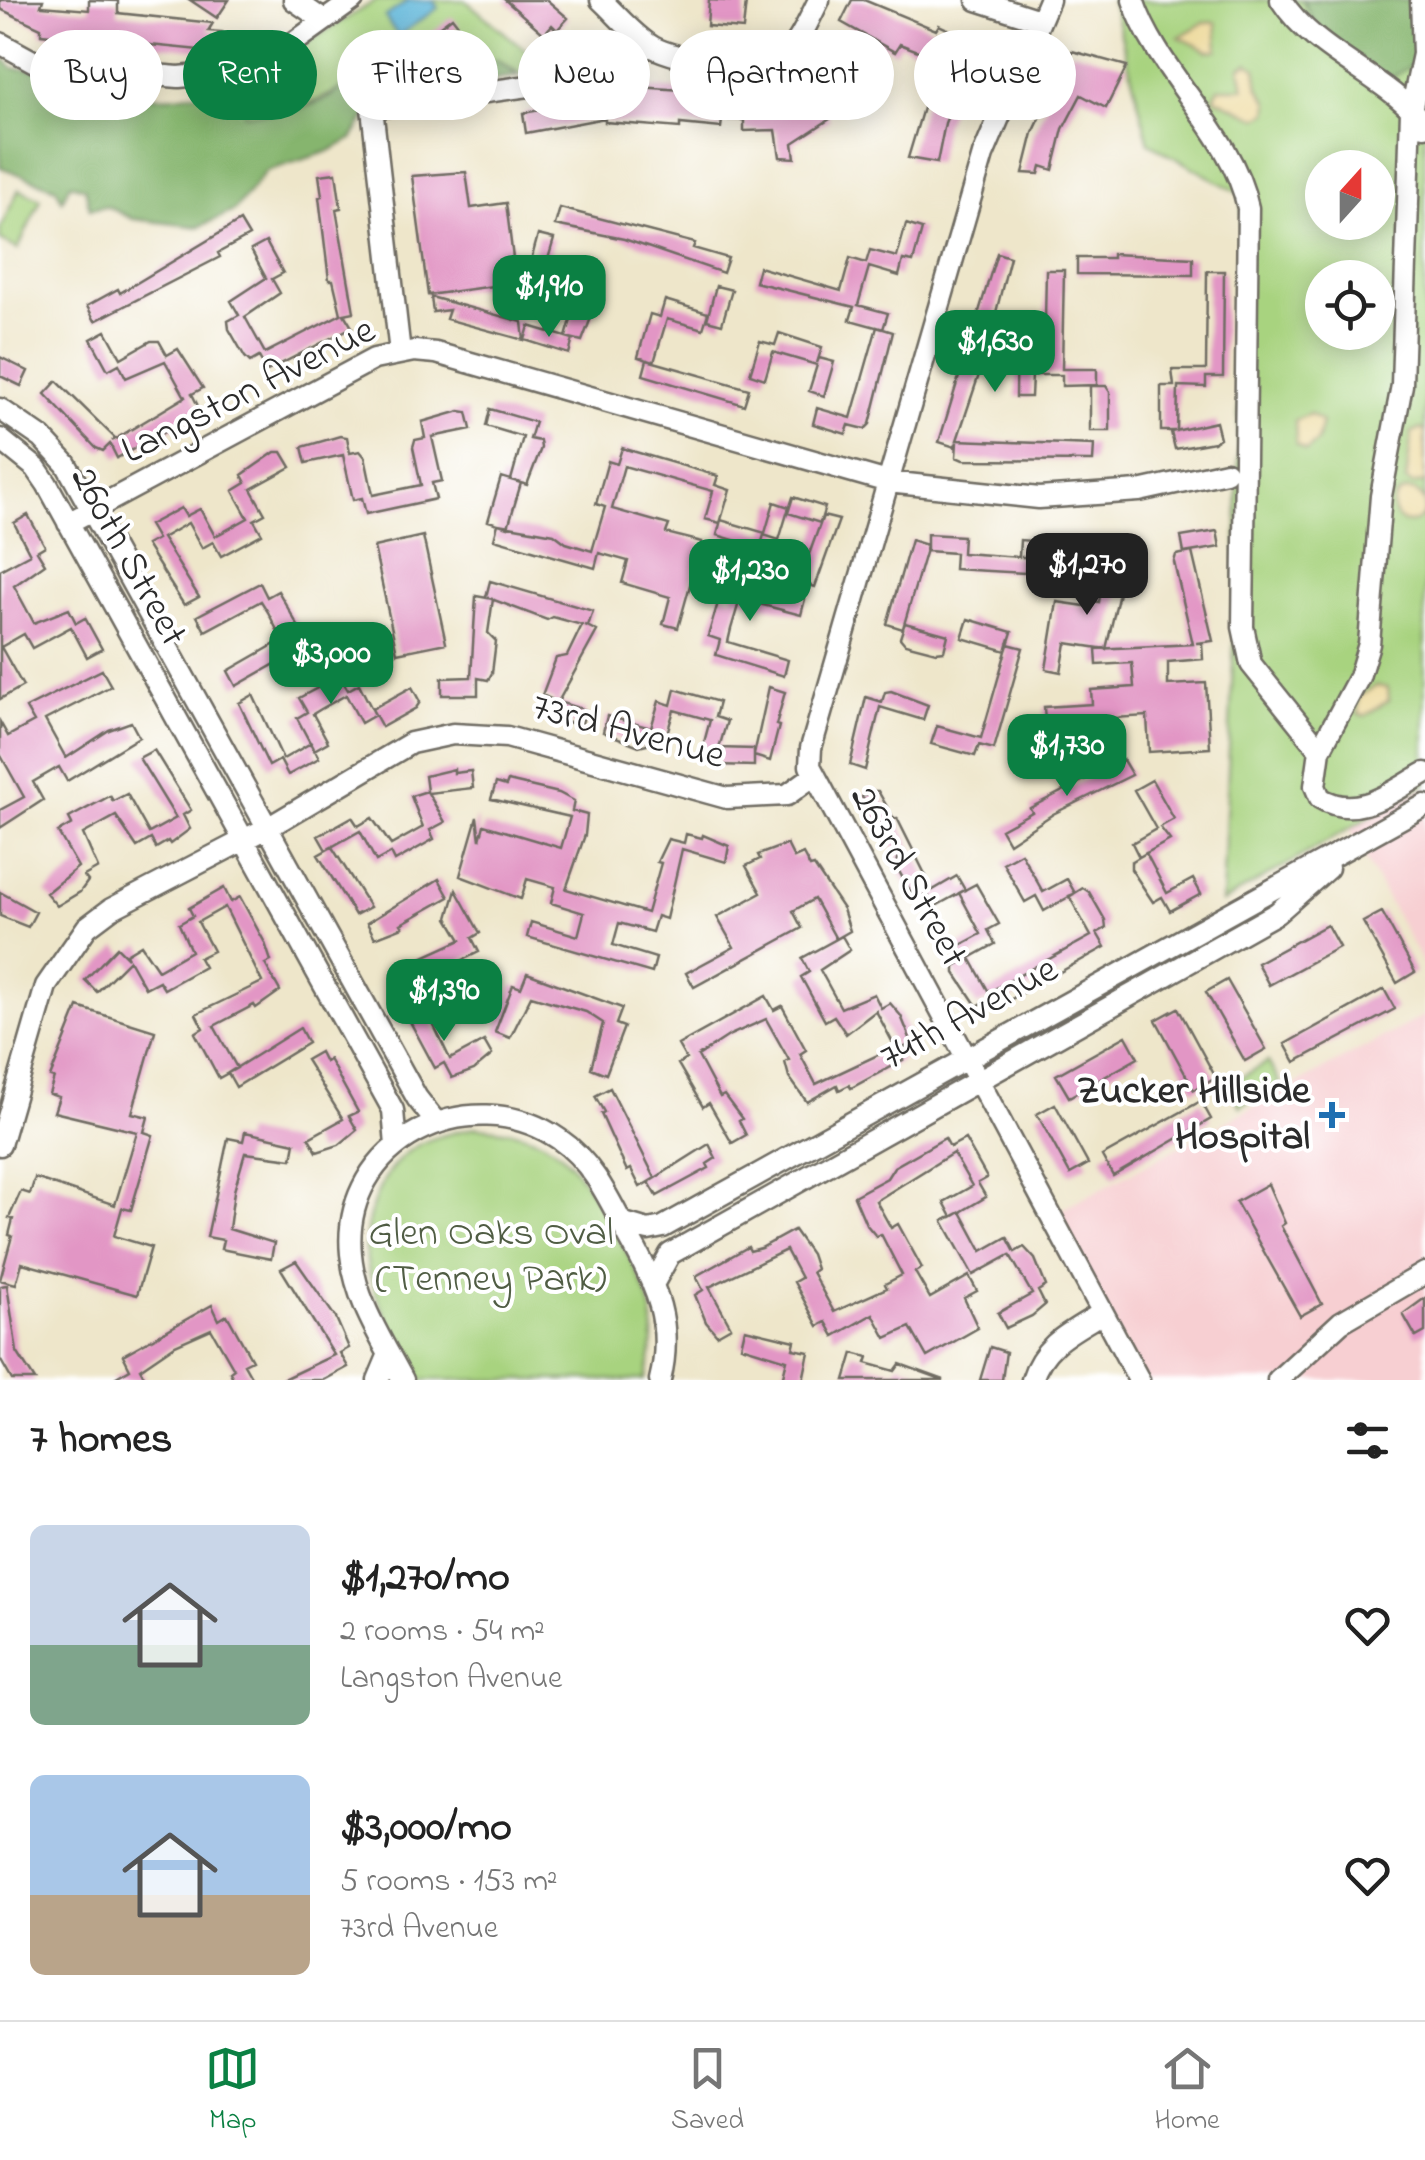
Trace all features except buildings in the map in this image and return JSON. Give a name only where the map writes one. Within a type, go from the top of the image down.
[{"type":"street","points":[[294,0],[323,20]]},
{"type":"street","points":[[9,49],[42,66],[160,75],[232,72],[278,54],[354,0]]},
{"type":"street","points":[[601,0],[651,46],[682,59],[760,66],[781,59],[796,42],[819,0]]},
{"type":"street","points":[[977,0],[1039,20]]},
{"type":"street","points":[[812,777],[811,748],[983,154],[1049,0]]},
{"type":"street","points":[[1133,0],[1180,86],[1242,180],[1248,208],[1243,627],[1251,664],[1320,750]]},
{"type":"street","points":[[1281,0],[1312,38],[1418,119]]},
{"type":"street","points":[[1421,0],[1423,54],[1402,386],[1380,496],[1368,644],[1359,677],[1320,750],[1315,786],[1320,798],[1346,808],[1361,808],[1425,773]]},
{"type":"street","points":[[400,353],[372,108],[536,85],[651,46]]},
{"type":"street","name":"Langston Avenue","points":[[68,522],[374,359],[400,353],[436,353],[888,482],[1040,498],[1140,491],[1226,472]]},
{"type":"street","name":"260th Street","points":[[0,409],[42,438],[66,464],[416,1098],[435,1121]]},
{"type":"street","name":"260th Street","points":[[0,439],[36,468],[68,522],[393,1110],[396,1146]]},
{"type":"street","name":"73rd Avenue","points":[[0,1145],[4,1112],[46,986],[73,942],[111,908],[242,842],[411,744],[453,734],[507,737],[727,798],[787,795],[812,777]]},
{"type":"street","name":"263rd Street","points":[[812,777],[1139,1380]]},
{"type":"street","name":"74th Avenue","points":[[621,1222],[648,1230],[663,1227],[1425,805]]},
{"type":"street","name":"74th Avenue","points":[[654,1281],[670,1254],[1277,913],[1351,846]]},
{"type":"street","points":[[403,1380],[363,1304],[350,1250],[358,1201],[368,1180],[396,1146],[435,1121],[492,1116],[539,1128],[572,1149],[590,1169],[654,1281],[665,1318],[666,1345],[660,1380]]},
{"type":"street","points":[[1278,1380],[1341,1322],[1425,1272]]},
{"type":"street","points":[[1032,1380],[1037,1364],[1054,1342],[1102,1313]]},
{"type":"street","points":[[378,1380],[389,1354]]},
{"type":"shaded area","points":[[1425,785],[1425,968],[1349,829]]},
{"type":"shaded area","name":"Zucker Hillside Hospital","points":[[1425,1015],[1425,1380],[1142,1380],[1052,1215]]},
{"type":"green space","points":[[377,0],[465,0],[518,44],[518,72],[498,61],[498,30],[337,30],[337,91],[317,100],[317,36]]},
{"type":"green space","points":[[1112,0],[1425,0],[1425,785],[1222,902],[1236,596],[1242,195],[1149,143]]},
{"type":"green space","points":[[1303,0],[1425,0],[1417,62],[1392,77],[1365,68],[1327,38]]},
{"type":"green space","points":[[0,54],[13,68],[30,69],[30,120],[163,120],[163,96],[183,94],[183,120],[317,120],[317,103],[337,92],[337,120],[364,120],[352,139],[327,152],[266,171],[234,211],[199,227],[133,219],[106,206],[90,209],[85,188],[70,184],[62,200],[56,188],[0,167]]},
{"type":"green space","points":[[498,61],[517,76],[498,79]]},
{"type":"green space","points":[[19,189],[41,199],[18,249],[0,240],[0,229]]},
{"type":"green space","points":[[1268,1062],[1280,1083],[1240,1106],[1228,1085]]},
{"type":"green space","name":"Glen Oaks Oval (Tenney Park)","points":[[475,1127],[509,1131],[552,1147],[571,1165],[598,1202],[650,1305],[653,1343],[644,1380],[421,1380],[374,1289],[367,1259],[368,1225],[378,1191],[410,1150]]},
{"type":"sand","points":[[1216,22],[1218,50],[1208,51],[1179,37],[1203,23]]},
{"type":"sand","points":[[1248,63],[1256,68],[1259,88],[1269,102],[1268,113],[1258,118],[1214,98],[1219,88],[1244,88],[1240,68]]},
{"type":"sand","points":[[1310,414],[1322,422],[1317,442],[1306,451],[1296,444],[1295,420]]},
{"type":"sand","points":[[1425,431],[1425,482],[1413,485],[1406,481],[1412,432]]},
{"type":"sand","points":[[1409,491],[1420,496],[1425,507],[1420,518],[1409,523],[1398,518],[1393,507],[1398,496]]},
{"type":"sand","points":[[1377,686],[1388,688],[1389,700],[1365,716],[1358,714],[1359,696]]},
{"type":"water","points":[[409,0],[433,0],[438,8],[407,30],[394,30],[385,17]]},
{"type":"place","name":"Zucker Hillside Hospital","points":[[1332,1115]]}]
